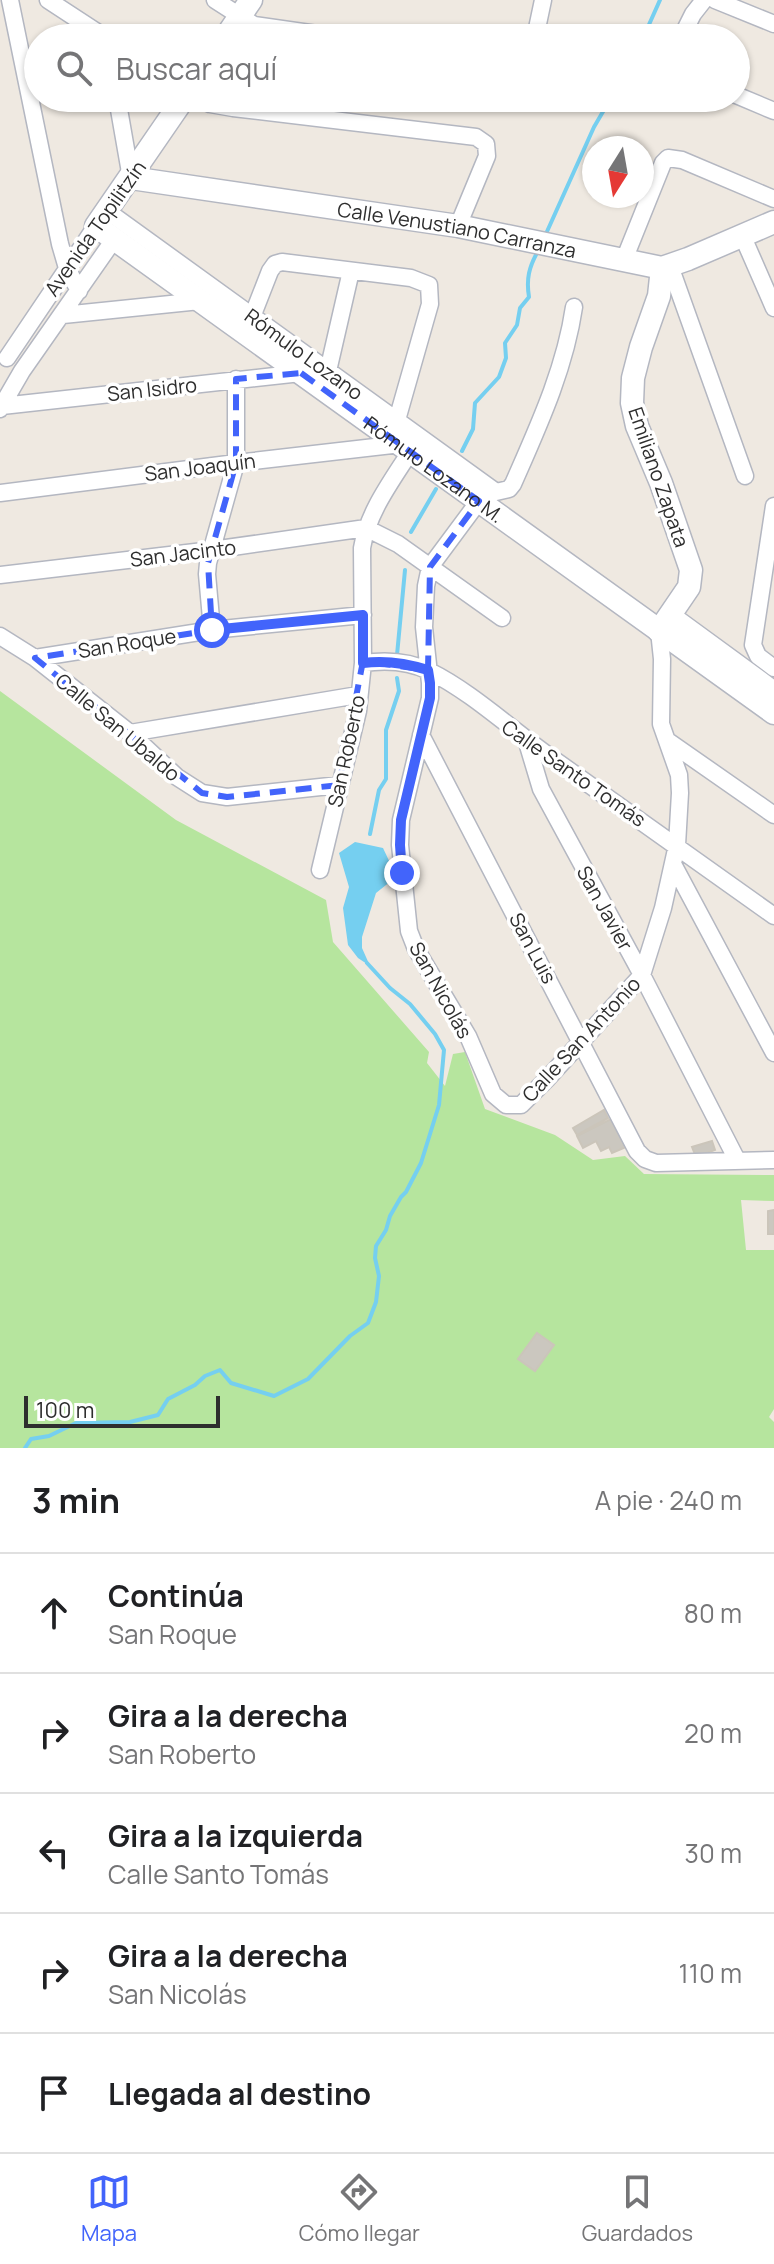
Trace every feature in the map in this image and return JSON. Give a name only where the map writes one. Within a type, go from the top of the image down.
[{"type":"street","points":[[0,10],[9,0]]},
{"type":"street","points":[[9,0],[24,69]]},
{"type":"street","points":[[48,0],[85,24]]},
{"type":"street","points":[[215,0],[246,9]]},
{"type":"street","points":[[538,24],[543,0]]},
{"type":"street","points":[[688,24],[704,0]]},
{"type":"street","points":[[715,0],[774,24]]},
{"type":"street","points":[[750,101],[774,111]]},
{"type":"street","points":[[33,112],[67,268],[79,291]]},
{"type":"street","points":[[119,112],[131,178]]},
{"type":"street","name":"Avenida Topilitzín","points":[[3,355],[67,268],[106,225],[131,178],[175,112]]},
{"type":"street","points":[[267,112],[476,137],[486,144],[487,156],[458,226]]},
{"type":"street","points":[[624,260],[663,163],[668,158],[682,160],[774,199]]},
{"type":"street","name":"Calle Venustiano Carranza","points":[[131,178],[458,226],[666,267]]},
{"type":"street","points":[[745,476],[666,267],[774,222]]},
{"type":"street","points":[[1,407],[22,371],[79,291],[106,225]]},
{"type":"street","name":"Rómulo Lozano M.","points":[[106,225],[200,301],[479,501],[664,624],[774,713]]},
{"type":"street","name":"Rómulo Lozano","points":[[106,225],[252,317],[491,489],[502,492],[513,484],[562,363],[574,307]]},
{"type":"street","points":[[743,237],[774,308]]},
{"type":"street","points":[[252,317],[275,264],[286,262],[411,278],[429,285],[430,304],[397,420]]},
{"type":"street","name":"Emiliano Zapata","points":[[664,624],[689,587],[691,570],[661,483],[637,426],[631,391],[666,267]]},
{"type":"street","points":[[328,371],[351,271]]},
{"type":"street","points":[[63,315],[200,301]]},
{"type":"street","points":[[3,355],[22,371]]},
{"type":"street","name":"San Isidro","points":[[1,407],[301,373]]},
{"type":"street","points":[[212,630],[207,574],[236,463],[236,379]]},
{"type":"street","name":"San Joaquín","points":[[0,493],[236,463],[406,448]]},
{"type":"street","name":"San Roberto","points":[[320,870],[358,711],[363,663],[362,548],[366,528],[406,448]]},
{"type":"street","name":"San Nicolás","points":[[479,501],[430,567],[425,606],[430,698],[401,820],[400,845],[409,931],[416,949],[468,1036],[493,1094],[506,1105]]},
{"type":"street","points":[[774,506],[754,633],[754,650],[774,668]]},
{"type":"street","points":[[366,528],[398,544],[502,618]]},
{"type":"street","name":"San Jacinto","points":[[0,575],[366,528]]},
{"type":"street","name":"San Roque","points":[[35,658],[212,630],[363,615]]},
{"type":"street","points":[[664,624],[774,693]]},
{"type":"street","name":"Calle San Antonio","points":[[506,1105],[521,1105],[527,1100],[642,975],[663,908],[680,818],[679,775],[661,724],[664,624]]},
{"type":"street","name":"Calle San Ubaldo","points":[[0,636],[35,658],[130,733],[177,777],[202,793],[227,797],[339,785]]},
{"type":"street","name":"Calle Santo Tomás","points":[[363,663],[402,663],[428,670],[458,688],[774,916]]},
{"type":"street","points":[[130,733],[358,695]]},
{"type":"street","name":"San Luis","points":[[421,735],[633,1146],[645,1159],[656,1163],[737,1160]]},
{"type":"street","name":"San Javier","points":[[526,739],[541,789],[642,975],[737,1160]]},
{"type":"street","points":[[667,740],[774,815]]},
{"type":"street","points":[[673,864],[774,1053]]},
{"type":"street","points":[[737,1160],[774,1160]]},
{"type":"highlighted area","points":[[301,373],[479,501],[430,567],[428,670],[363,661],[339,785],[227,797],[202,793],[35,658],[212,630],[208,563],[236,463],[236,379]]},
{"type":"green space","points":[[0,691],[176,820],[326,900],[333,942],[429,1052],[427,1063],[445,1086],[453,1054],[465,1052],[485,1109],[555,1135],[593,1160],[625,1156],[644,1174],[774,1175],[774,1201],[741,1200],[746,1250],[774,1250],[774,1409],[769,1417],[774,1422],[774,1448],[0,1448]]},
{"type":"water","points":[[355,842],[383,848],[392,867],[391,881],[376,893],[362,937],[362,948],[370,966],[358,958],[348,945],[343,908],[349,887],[339,853]]},
{"type":"building","points":[[604,1110],[608,1118],[577,1135],[573,1128]]},
{"type":"building","points":[[611,1119],[626,1147],[612,1153],[609,1147],[601,1151],[596,1141],[583,1148],[577,1136]]},
{"type":"building","points":[[712,1141],[715,1150],[696,1157],[692,1147]]},
{"type":"building","points":[[774,1210],[774,1234],[768,1234],[768,1211]]},
{"type":"building","points":[[537,1333],[554,1345],[535,1371],[518,1359]]},
{"type":"waterway","points":[[649,24],[660,0]]},
{"type":"waterway","points":[[545,236],[603,112]]},
{"type":"waterway","points":[[462,451],[473,429],[475,403],[499,377],[506,358],[505,343],[517,325],[520,308],[529,297],[529,273],[538,251]]},
{"type":"waterway","points":[[411,532],[436,489]]},
{"type":"waterway","points":[[397,655],[405,570]]},
{"type":"waterway","points":[[370,834],[379,790],[386,779],[386,730],[399,691],[397,678]]},
{"type":"waterway","points":[[25,1448],[31,1439],[49,1436],[76,1423],[130,1422],[158,1415],[168,1399],[220,1370],[231,1383],[274,1396],[308,1379],[350,1336],[368,1323],[376,1302],[379,1276],[376,1246],[421,1163],[439,1105],[444,1050],[410,1004],[367,963]]},
{"type":"route","points":[[212,630],[363,615],[363,663],[402,663],[428,670],[430,698],[401,820],[402,873]]}]
